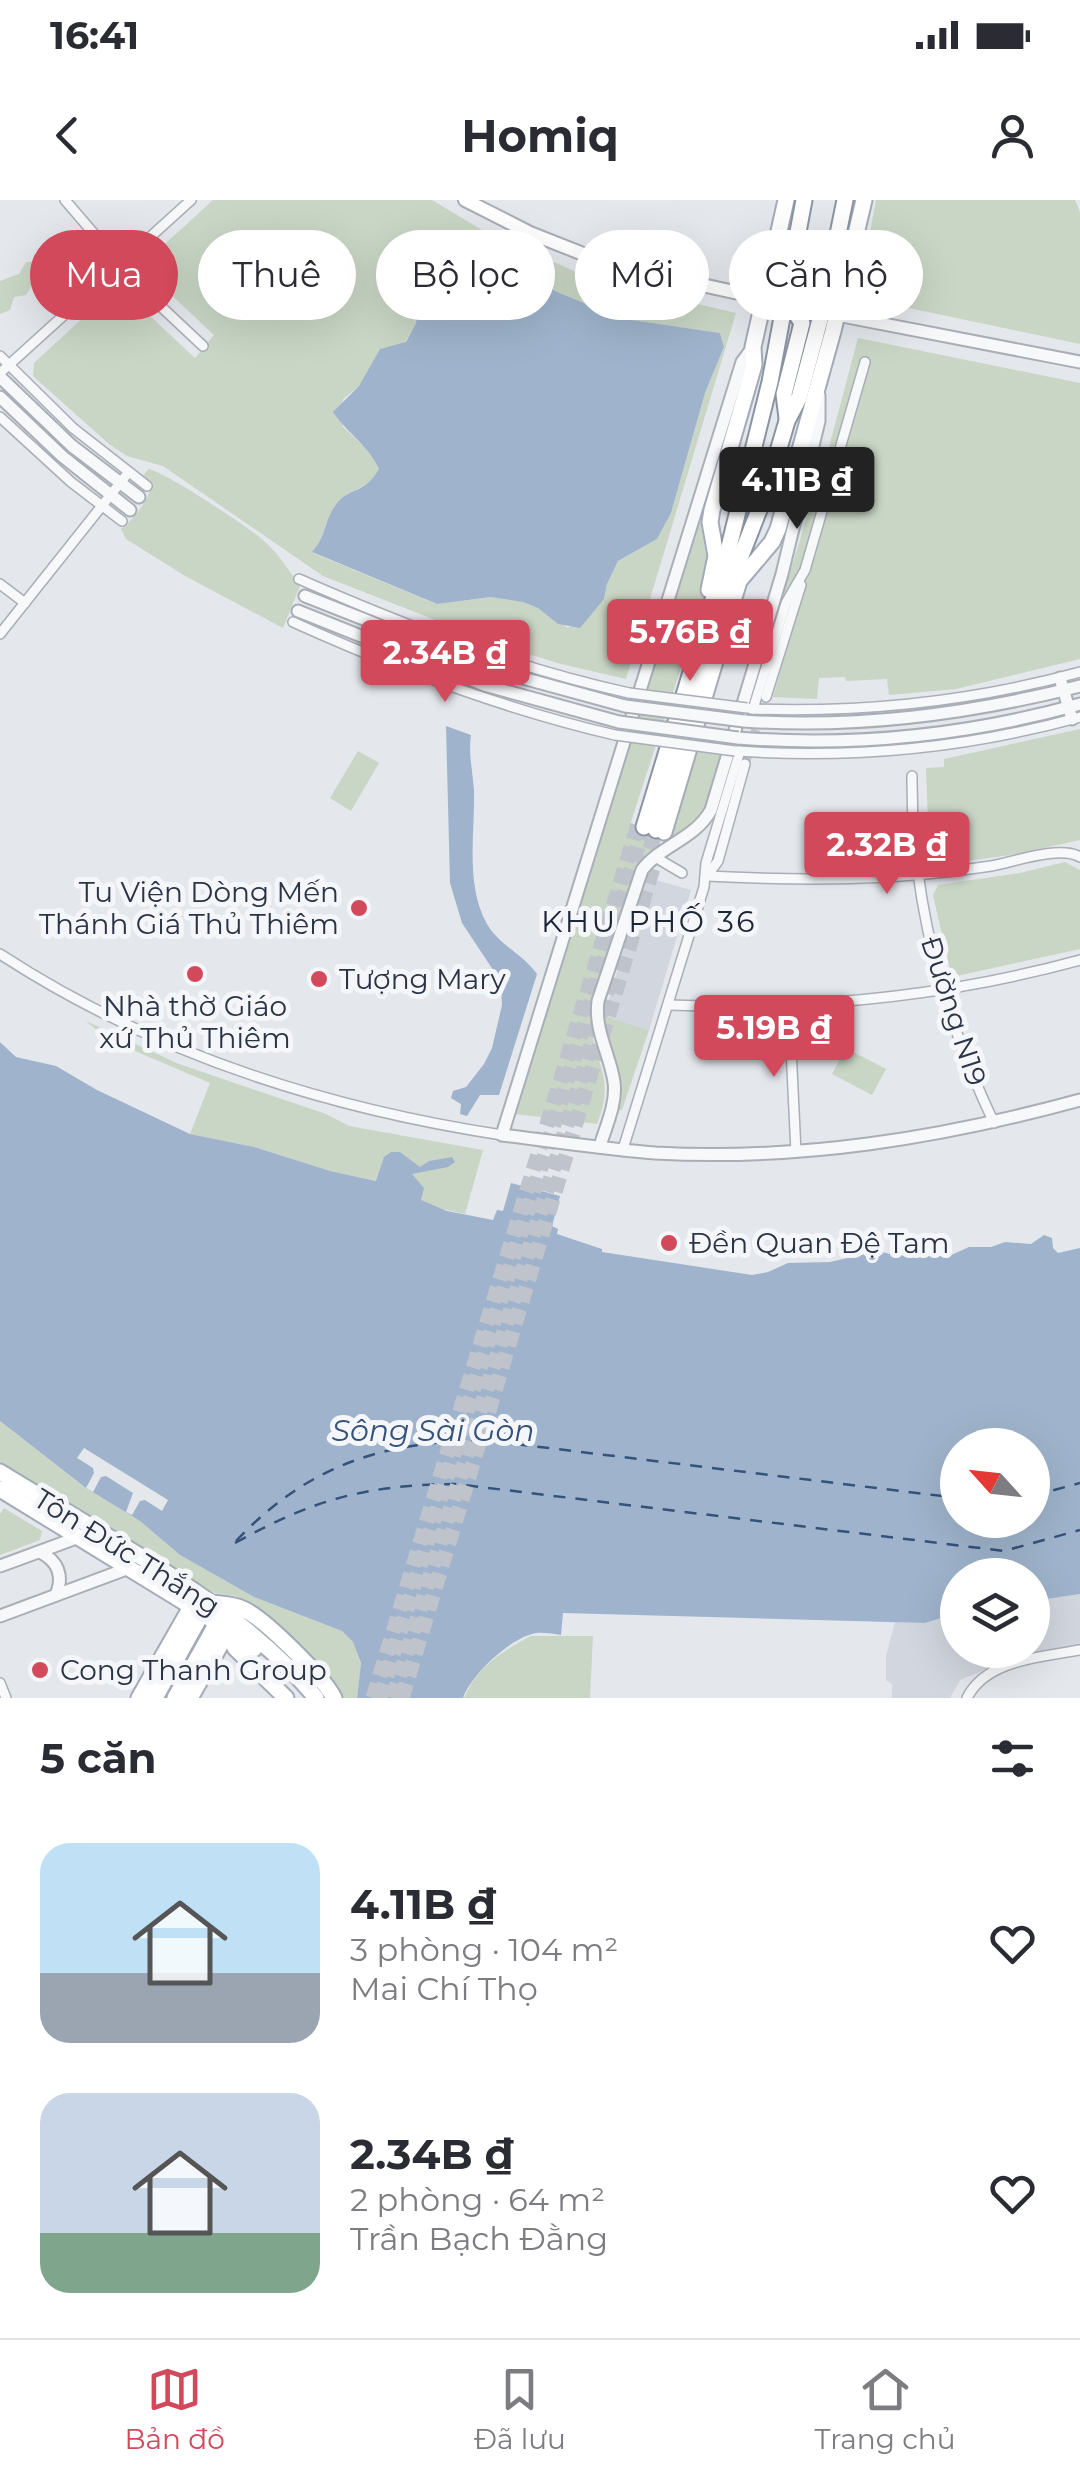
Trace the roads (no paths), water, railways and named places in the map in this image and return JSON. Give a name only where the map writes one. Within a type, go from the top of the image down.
[{"type":"main road","points":[[465,200],[530,233],[611,266],[729,292]]},
{"type":"main road","points":[[779,230],[786,200]]},
{"type":"main road","points":[[798,230],[804,200]]},
{"type":"main road","points":[[840,230],[844,200]]},
{"type":"main road","points":[[855,230],[864,200]]},
{"type":"main road","points":[[650,828],[714,572],[716,556],[710,522],[754,364],[753,347],[759,320]]},
{"type":"main road","points":[[650,828],[729,548],[770,382],[780,320]]},
{"type":"main road","points":[[787,420],[784,394],[800,320]]},
{"type":"main road","points":[[650,828],[732,579],[766,492],[787,420],[827,320]]},
{"type":"main road","points":[[650,828],[740,581],[778,529],[820,382],[829,320]]},
{"type":"main road","name":"Tôn Ðức Thắng","points":[[0,1472],[249,1639]]},
{"type":"main road","name":"Tôn Ðức Thắng","points":[[0,1489],[202,1608],[223,1627],[249,1639]]},
{"type":"main road","points":[[202,1608],[245,1610],[298,1656],[334,1698]]},
{"type":"main road","points":[[139,1698],[202,1608]]},
{"type":"main road","points":[[155,1698],[202,1608]]},
{"type":"main road","points":[[175,1698],[223,1627]]},
{"type":"main road","points":[[190,1698],[223,1627]]},
{"type":"main road","points":[[223,1627],[236,1648],[286,1698]]},
{"type":"main road","points":[[249,1639],[303,1698]]},
{"type":"main road","points":[[249,1639],[291,1670],[316,1698]]},
{"type":"street","points":[[65,200],[90,230]]},
{"type":"street","points":[[157,230],[190,200]]},
{"type":"street","points":[[3,371],[59,320]]},
{"type":"street","points":[[177,320],[204,346]]},
{"type":"street","points":[[865,320],[1080,362]]},
{"type":"street","points":[[502,1135],[742,362],[753,347]]},
{"type":"street","points":[[0,356],[3,371],[57,433],[143,492]]},
{"type":"street","points":[[766,697],[865,362]]},
{"type":"street","points":[[600,1146],[614,1100],[614,1083],[599,1033],[598,1001],[638,876],[656,857],[688,836],[711,810],[787,556],[819,420],[820,382]]},
{"type":"street","points":[[0,397],[62,456],[130,510]]},
{"type":"street","points":[[0,417],[100,507],[122,521]]},
{"type":"street","points":[[0,634],[124,478]]},
{"type":"street","points":[[748,713],[786,603],[805,570]]},
{"type":"street","points":[[299,579],[534,683],[627,700],[845,723],[1062,684],[1080,686]]},
{"type":"street","points":[[0,584],[25,603]]},
{"type":"street","points":[[305,596],[450,648]]},
{"type":"street","points":[[295,617],[440,676],[602,725],[737,747],[946,738],[1075,712],[1062,684]]},
{"type":"street","points":[[1062,684],[1080,672]]},
{"type":"street","points":[[942,708],[946,738]]},
{"type":"street","points":[[707,876],[706,862],[737,747]]},
{"type":"street","points":[[623,1149],[707,876],[718,861],[745,764]]},
{"type":"street","name":"Đường N19","points":[[912,776],[917,875],[941,990],[960,1047],[994,1124]]},
{"type":"street","points":[[707,876],[805,880],[917,875],[1062,852],[1080,858]]},
{"type":"street","points":[[656,857],[682,873]]},
{"type":"street","points":[[0,954],[104,1013],[248,1074],[386,1114],[502,1135],[687,1154],[796,1152],[889,1144],[994,1124],[1080,1100]]},
{"type":"street","points":[[668,1005],[789,1006],[941,990],[1080,960]]},
{"type":"street","points":[[789,1006],[796,1152]]},
{"type":"street","points":[[0,1566],[79,1538]]},
{"type":"street","points":[[40,1552],[58,1570],[56,1595]]},
{"type":"street","points":[[0,1616],[129,1568]]},
{"type":"street","points":[[967,1698],[990,1673],[1018,1662],[1080,1650]]},
{"type":"street","points":[[0,1683],[6,1698]]},
{"type":"water","points":[[555,291],[575,299],[575,320],[632,320],[720,333],[724,347],[705,393],[671,513],[657,539],[618,561],[604,599],[580,628],[558,624],[523,602],[491,597],[437,604],[312,552],[337,503],[368,483],[379,469],[370,453],[333,412],[359,386],[380,349],[406,342],[416,323],[555,320]]},
{"type":"water","points":[[446,726],[471,735],[473,876],[480,909],[492,931],[537,974],[499,1095],[480,1095],[467,1116],[460,1114],[461,1104],[451,1098],[453,1091],[466,1087],[492,1048],[502,1005],[501,982],[462,923],[450,883]]},
{"type":"water","name":"Sông Sài Gòn","points":[[0,1042],[16,1057],[56,1066],[190,1134],[254,1147],[330,1171],[376,1181],[384,1157],[391,1152],[400,1152],[420,1167],[429,1161],[452,1157],[455,1162],[448,1167],[412,1174],[424,1188],[421,1200],[447,1211],[493,1220],[497,1210],[503,1211],[511,1183],[560,1196],[552,1226],[558,1229],[557,1234],[602,1252],[752,1275],[788,1263],[830,1262],[878,1251],[898,1256],[928,1249],[949,1256],[969,1247],[991,1247],[1005,1242],[1031,1244],[1044,1235],[1052,1238],[1058,1253],[1080,1248],[1080,1594],[1050,1598],[1050,1558],[940,1558],[940,1618],[925,1623],[563,1613],[561,1635],[536,1633],[504,1649],[483,1668],[463,1698],[357,1698],[361,1663],[353,1642],[342,1631],[254,1597],[180,1555],[140,1521],[86,1488],[0,1421]]},
{"type":"tunnel","points":[[745,764],[766,697]]},
{"type":"tunnel","points":[[373,1698],[638,824]]},
{"type":"tunnel","points":[[380,1698],[644,827]]},
{"type":"tunnel","points":[[643,871],[656,830]]},
{"type":"tunnel","points":[[402,1698],[664,832]]},
{"type":"tunnel","points":[[393,1698],[611,979]]},
{"type":"place","name":"Tu Viện Dòng Mến Thánh Giá Thủ Thiêm","points":[[359,908]]},
{"type":"place","name":"Nhà thờ Giáo xứ Thủ Thiêm","points":[[195,974]]},
{"type":"place","name":"Tượng Mary","points":[[319,979]]},
{"type":"place","name":"Đền Quan Đệ Tam","points":[[669,1243]]},
{"type":"place","name":"Cong Thanh Group","points":[[40,1670]]},
{"type":"district","name":"KHU PHỐ 36","points":[[649,922]]}]
